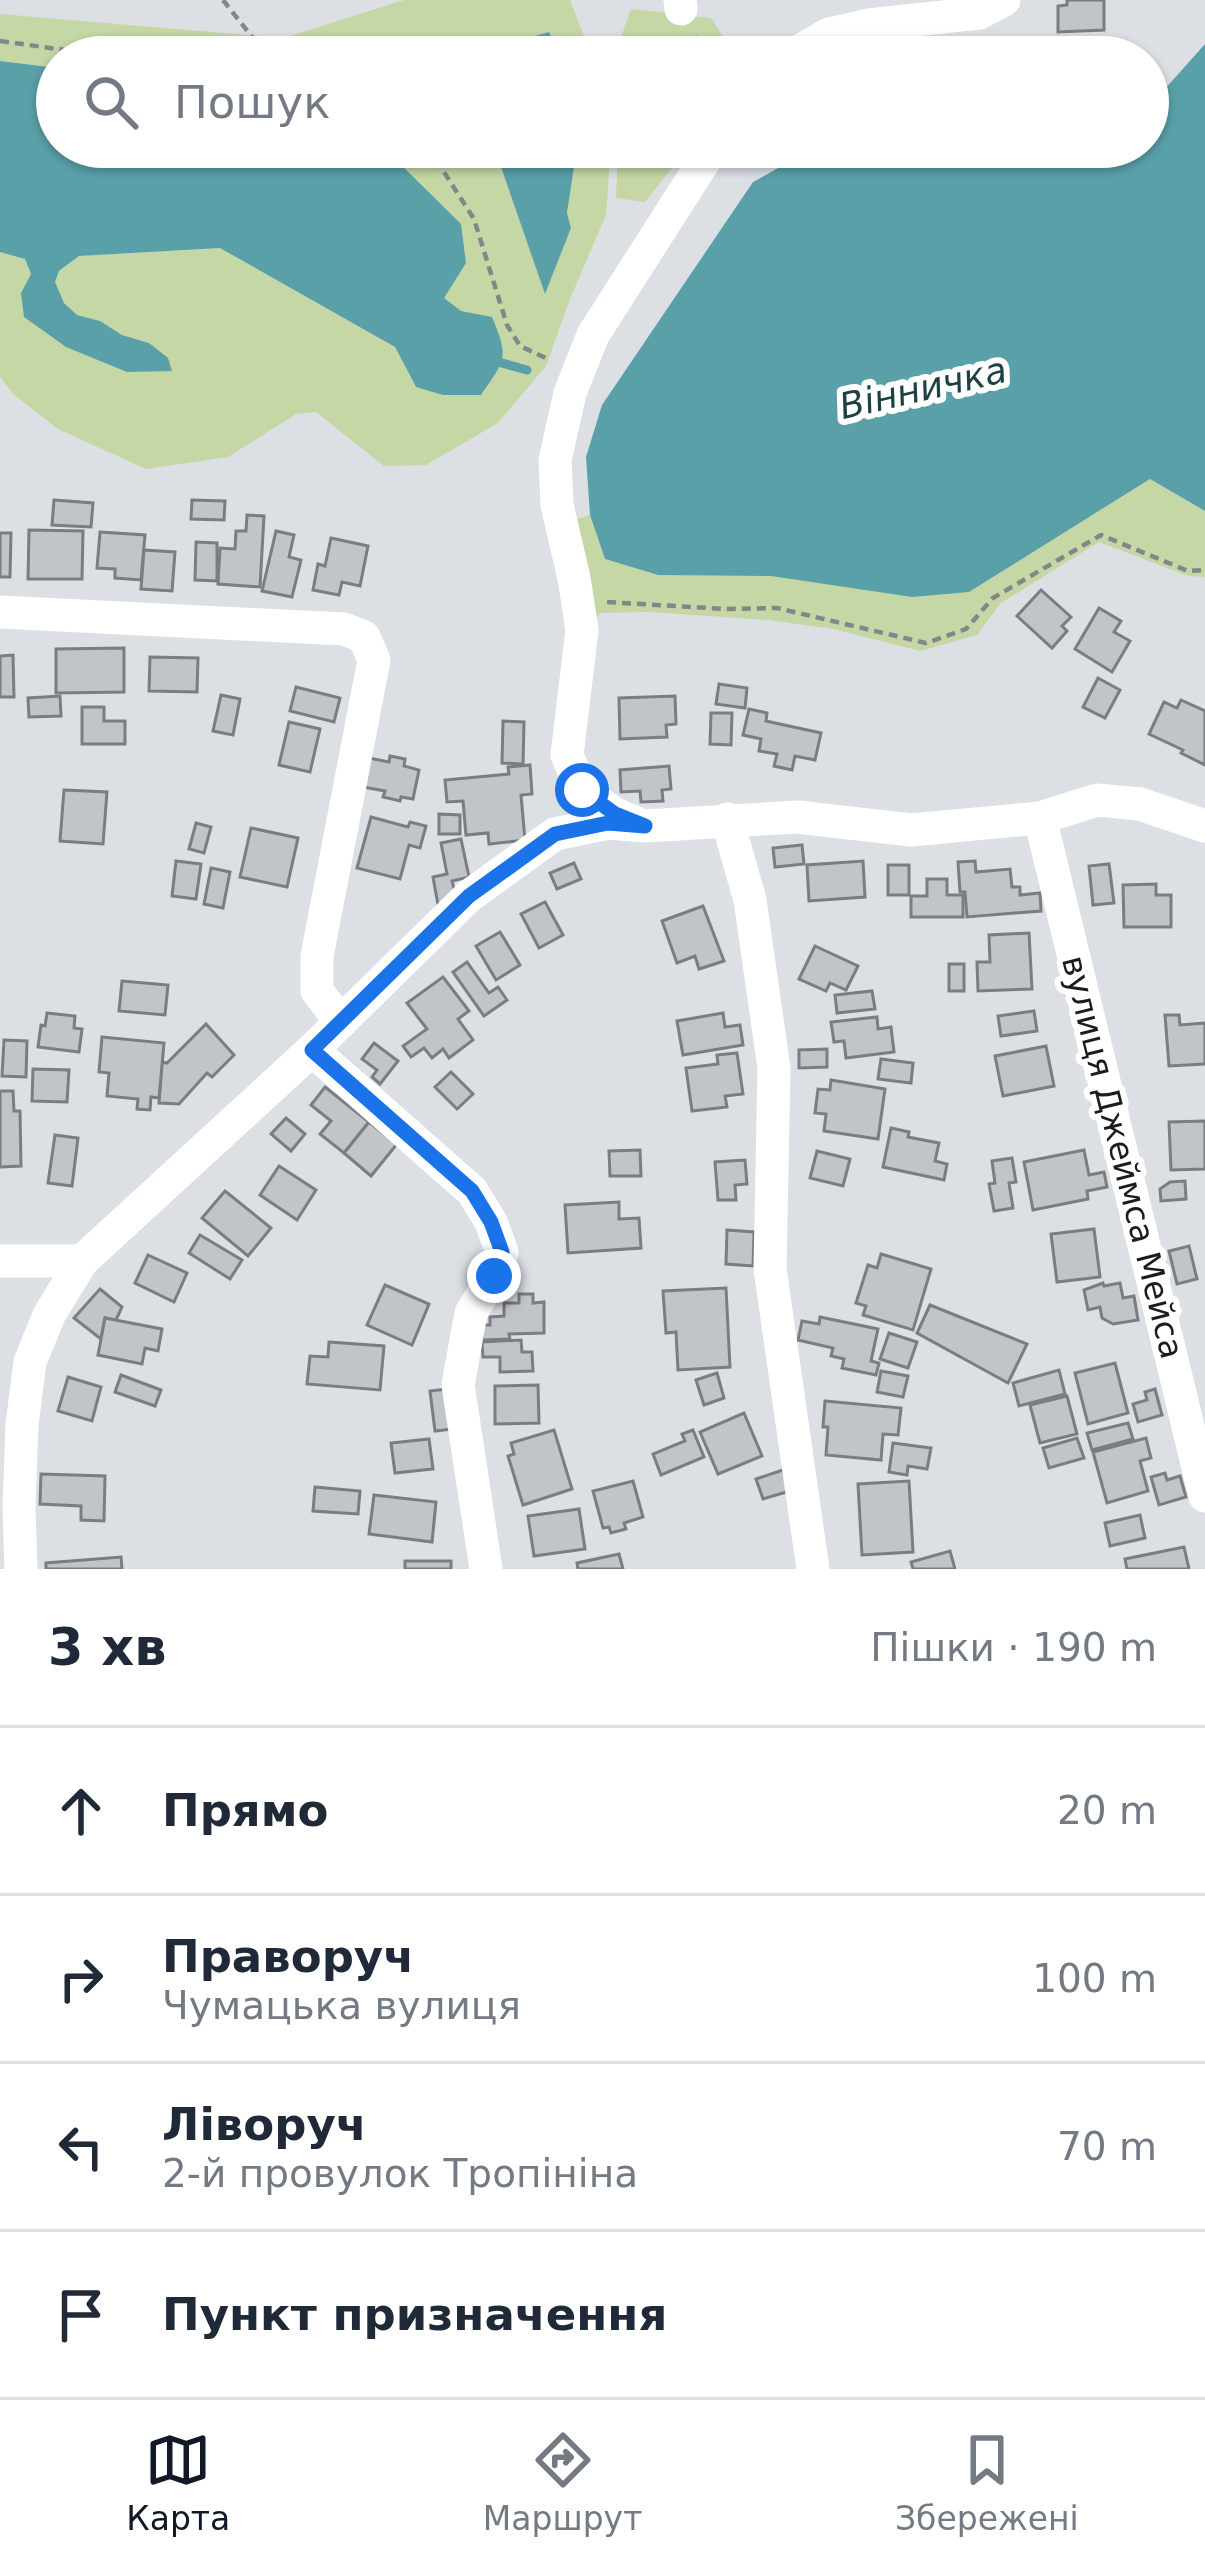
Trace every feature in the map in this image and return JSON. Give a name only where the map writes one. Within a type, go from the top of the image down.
[{"type":"street","points":[[826,36],[868,25],[979,13],[1004,0]]},
{"type":"street","points":[[645,826],[615,814],[582,790],[567,755],[583,630],[557,506],[555,460],[570,393],[593,335],[700,168]]},
{"type":"street","points":[[0,612],[344,629],[364,637],[374,661],[317,956],[317,991],[341,1022]]},
{"type":"street","points":[[22,1569],[21,1445],[30,1362],[49,1315],[82,1261],[312,1050],[469,896],[555,834],[608,823],[645,826],[797,817],[911,830],[1040,818],[1096,800],[1140,804],[1205,826]]},
{"type":"street","name":"вулиця Джеймса Мейса","points":[[1040,818],[1205,1496]]},
{"type":"street","points":[[727,819],[750,900],[774,1067],[770,1269],[813,1569]]},
{"type":"street","points":[[312,1050],[472,1191],[502,1252],[494,1276],[471,1313],[458,1385],[486,1569]]},
{"type":"street","points":[[0,1261],[82,1261]]},
{"type":"path","points":[[224,0],[252,36]]},
{"type":"path","points":[[0,41],[36,46]]},
{"type":"path","points":[[441,168],[473,219],[507,325],[520,346],[579,371]]},
{"type":"path","points":[[578,601],[777,608],[926,643],[966,629],[993,598],[1101,535],[1188,571],[1205,570]]},
{"type":"green space","points":[[404,0],[570,0],[584,36],[548,33],[290,36]]},
{"type":"green space","points":[[631,9],[711,18],[723,36],[621,36]]},
{"type":"green space","points":[[0,14],[260,36],[36,36],[36,65],[0,61]]},
{"type":"green space","points":[[403,168],[501,168],[545,293],[571,228],[567,213],[574,168],[609,168],[606,215],[546,366],[498,423],[426,465],[384,466],[316,412],[296,414],[228,457],[146,469],[58,429],[13,394],[0,377],[0,252],[25,259],[31,274],[21,293],[127,372],[172,370],[149,343],[77,315],[54,283],[59,272],[79,256],[220,248],[395,347],[416,388],[492,318],[461,312],[443,298],[466,263]]},
{"type":"green space","points":[[617,168],[672,168],[645,202],[616,198]]},
{"type":"green space","points":[[1150,479],[1205,511],[1205,577],[1188,576],[1099,542],[1001,603],[977,635],[920,651],[833,629],[650,612],[601,613],[582,630],[561,524],[590,515],[605,559],[658,575],[771,576],[969,592]]},
{"type":"water","points":[[1205,44],[1205,511],[1150,479],[969,592],[912,597],[771,576],[658,575],[605,559],[590,515],[586,457],[602,405],[753,182],[778,168],[1169,168],[1169,84]]},
{"type":"water","points":[[0,61],[36,65],[36,168],[404,168],[461,224],[466,263],[444,298],[461,311],[492,317],[502,358],[481,395],[443,395],[416,387],[395,347],[220,248],[79,256],[59,271],[55,282],[64,303],[77,315],[149,343],[168,358],[172,371],[127,372],[66,347],[24,317],[21,293],[31,274],[25,259],[0,252]]},
{"type":"water","points":[[501,168],[574,168],[567,213],[571,228],[545,294]]},
{"type":"building","points":[[1067,0],[1104,0],[1104,30],[1058,32],[1058,6],[1067,5]]},
{"type":"building","points":[[54,500],[93,503],[91,527],[52,525]]},
{"type":"building","points":[[192,500],[225,501],[224,520],[191,519]]},
{"type":"building","points":[[247,515],[264,516],[260,587],[218,584],[220,548],[235,549],[236,531],[246,531]]},
{"type":"building","points":[[29,530],[83,531],[82,579],[28,579]]},
{"type":"building","points":[[276,531],[294,535],[289,557],[301,560],[292,597],[262,591]]},
{"type":"building","points":[[100,532],[145,535],[141,580],[115,578],[115,569],[97,568]]},
{"type":"building","points":[[0,533],[11,533],[10,577],[0,577]]},
{"type":"building","points":[[331,538],[368,546],[360,586],[342,582],[339,595],[313,590],[318,564],[325,566]]},
{"type":"building","points":[[196,542],[217,543],[217,581],[195,580]]},
{"type":"building","points":[[144,550],[175,552],[172,591],[141,589]]},
{"type":"building","points":[[1041,590],[1071,617],[1062,626],[1067,631],[1052,648],[1017,616]]},
{"type":"building","points":[[1099,608],[1121,621],[1114,632],[1130,641],[1112,672],[1075,649]]},
{"type":"building","points":[[124,648],[124,692],[56,693],[56,649]]},
{"type":"building","points":[[13,655],[14,697],[0,697],[0,656]]},
{"type":"building","points":[[150,657],[198,658],[197,692],[149,691]]},
{"type":"building","points":[[1098,678],[1120,690],[1105,718],[1083,707]]},
{"type":"building","points":[[719,684],[747,688],[745,708],[716,704]]},
{"type":"building","points":[[296,687],[340,698],[334,722],[290,711]]},
{"type":"building","points":[[221,695],[240,699],[233,735],[213,731]]},
{"type":"building","points":[[60,696],[61,716],[29,717],[28,698]]},
{"type":"building","points":[[675,696],[676,724],[666,725],[667,737],[620,739],[619,698]]},
{"type":"building","points":[[1181,700],[1205,711],[1205,765],[1149,734],[1164,702],[1177,708]]},
{"type":"building","points":[[82,707],[104,707],[104,721],[125,721],[125,744],[82,744]]},
{"type":"building","points":[[749,709],[767,713],[766,721],[821,733],[815,760],[795,756],[792,770],[774,766],[777,754],[759,751],[761,739],[743,735]]},
{"type":"building","points":[[711,713],[732,713],[731,745],[710,744]]},
{"type":"building","points":[[503,721],[524,722],[523,764],[502,763]]},
{"type":"building","points":[[289,722],[320,729],[310,772],[279,765]]},
{"type":"building","points":[[390,756],[405,759],[404,766],[419,770],[413,799],[383,797],[385,791],[363,787],[369,758],[389,762]]},
{"type":"building","points":[[530,765],[532,794],[521,795],[525,840],[489,844],[488,833],[466,835],[463,801],[447,802],[445,780],[509,774],[508,767]]},
{"type":"building","points":[[669,766],[671,789],[662,790],[663,801],[641,802],[640,791],[621,792],[620,770]]},
{"type":"building","points":[[64,790],[107,792],[103,844],[60,841]]},
{"type":"building","points":[[439,814],[460,815],[460,834],[439,834]]},
{"type":"building","points":[[371,817],[408,827],[410,822],[426,826],[420,848],[409,845],[400,879],[357,868]]},
{"type":"building","points":[[196,823],[211,827],[204,853],[189,849]]},
{"type":"building","points":[[251,828],[298,838],[287,887],[240,877]]},
{"type":"building","points":[[461,839],[469,877],[452,881],[457,901],[438,905],[433,877],[447,874],[441,843]]},
{"type":"building","points":[[802,845],[804,864],[775,867],[773,848]]},
{"type":"building","points":[[176,861],[201,864],[196,899],[172,896]]},
{"type":"building","points":[[863,861],[865,897],[809,901],[807,865]]},
{"type":"building","points":[[975,861],[976,872],[1010,869],[1012,887],[1020,887],[1020,895],[1040,893],[1041,911],[967,917],[958,862]]},
{"type":"building","points":[[574,863],[581,879],[557,889],[550,873]]},
{"type":"building","points":[[1109,864],[1114,903],[1093,905],[1089,866]]},
{"type":"building","points":[[888,865],[909,865],[909,895],[888,895]]},
{"type":"building","points":[[211,868],[230,872],[223,908],[204,904]]},
{"type":"building","points":[[927,879],[947,879],[947,895],[963,895],[963,917],[911,917],[911,896],[927,896]]},
{"type":"building","points":[[1156,884],[1156,895],[1171,895],[1171,927],[1124,927],[1123,885]]},
{"type":"building","points":[[545,902],[563,935],[539,948],[521,914]]},
{"type":"building","points":[[703,906],[724,961],[699,969],[695,956],[677,963],[662,921]]},
{"type":"building","points":[[500,932],[520,965],[496,980],[476,946]]},
{"type":"building","points":[[1029,933],[1032,989],[978,991],[977,962],[990,962],[989,935]]},
{"type":"building","points":[[815,946],[858,966],[846,990],[830,983],[826,991],[799,979]]},
{"type":"building","points":[[467,962],[489,993],[498,987],[507,1000],[484,1016],[453,972]]},
{"type":"building","points":[[949,964],[964,964],[964,991],[949,991]]},
{"type":"building","points":[[443,977],[469,1011],[458,1019],[473,1040],[449,1058],[443,1049],[432,1058],[424,1048],[411,1057],[403,1046],[427,1029],[407,1003]]},
{"type":"building","points":[[122,981],[168,985],[165,1015],[119,1011]]},
{"type":"building","points":[[872,991],[875,1009],[837,1013],[835,995]]},
{"type":"building","points":[[1034,1011],[1037,1031],[1001,1036],[998,1016]]},
{"type":"building","points":[[47,1013],[75,1016],[74,1028],[82,1029],[79,1052],[38,1047]]},
{"type":"building","points":[[723,1013],[725,1027],[740,1025],[743,1045],[683,1055],[677,1021]]},
{"type":"building","points":[[1165,1015],[1179,1015],[1180,1025],[1205,1023],[1205,1064],[1169,1066]]},
{"type":"building","points":[[877,1017],[878,1029],[891,1027],[894,1052],[846,1058],[844,1041],[834,1042],[831,1022]]},
{"type":"building","points":[[206,1024],[234,1055],[212,1077],[207,1073],[179,1104],[159,1103],[162,1062],[167,1063]]},
{"type":"building","points":[[102,1037],[164,1043],[159,1098],[151,1097],[150,1110],[137,1109],[138,1099],[107,1096],[109,1073],[99,1072]]},
{"type":"building","points":[[4,1040],[27,1041],[26,1077],[2,1076]]},
{"type":"building","points":[[374,1043],[398,1061],[380,1084],[372,1077],[377,1070],[362,1059]]},
{"type":"building","points":[[1046,1046],[1054,1086],[1003,1096],[995,1056]]},
{"type":"building","points":[[827,1049],[827,1067],[799,1068],[799,1050]]},
{"type":"building","points":[[737,1053],[743,1094],[725,1096],[727,1107],[692,1111],[686,1068],[718,1064],[717,1055]]},
{"type":"building","points":[[881,1059],[913,1063],[911,1083],[878,1079]]},
{"type":"building","points":[[33,1069],[69,1070],[67,1102],[32,1101]]},
{"type":"building","points":[[451,1072],[473,1094],[457,1109],[435,1087]]},
{"type":"building","points":[[831,1080],[885,1089],[878,1139],[824,1131],[826,1114],[815,1113],[818,1089],[830,1090]]},
{"type":"building","points":[[325,1087],[369,1122],[344,1153],[320,1134],[331,1121],[311,1105]]},
{"type":"building","points":[[0,1091],[13,1091],[14,1111],[20,1111],[21,1166],[0,1167]]},
{"type":"building","points":[[286,1118],[305,1134],[291,1151],[271,1134]]},
{"type":"building","points":[[1205,1121],[1205,1169],[1171,1170],[1169,1122]]},
{"type":"building","points":[[369,1122],[397,1144],[371,1176],[344,1153]]},
{"type":"building","points":[[891,1128],[939,1143],[935,1161],[947,1164],[944,1180],[883,1167]]},
{"type":"building","points":[[55,1135],[78,1138],[72,1186],[48,1183]]},
{"type":"building","points":[[640,1150],[641,1176],[610,1176],[609,1151]]},
{"type":"building","points":[[1084,1150],[1089,1175],[1104,1172],[1107,1187],[1087,1191],[1088,1199],[1033,1210],[1024,1162]]},
{"type":"building","points":[[817,1151],[850,1159],[843,1186],[810,1178]]},
{"type":"building","points":[[1012,1158],[1013,1208],[994,1211],[989,1184],[995,1183],[992,1161]]},
{"type":"building","points":[[745,1160],[747,1184],[735,1185],[736,1200],[718,1200],[715,1162]]},
{"type":"building","points":[[279,1166],[316,1190],[297,1220],[260,1195]]},
{"type":"building","points":[[1185,1181],[1186,1199],[1161,1201],[1160,1189],[1170,1182]]},
{"type":"building","points":[[225,1191],[271,1228],[248,1256],[202,1218]]},
{"type":"building","points":[[619,1202],[619,1219],[639,1218],[641,1248],[568,1253],[565,1205]]},
{"type":"building","points":[[1094,1229],[1100,1277],[1057,1282],[1051,1234]]},
{"type":"building","points":[[727,1230],[754,1232],[753,1266],[726,1264]]},
{"type":"building","points":[[200,1235],[242,1260],[230,1279],[189,1253]]},
{"type":"building","points":[[1189,1246],[1197,1279],[1177,1284],[1169,1251]]},
{"type":"building","points":[[881,1254],[931,1269],[913,1330],[863,1315],[866,1306],[856,1303],[868,1265],[877,1268]]},
{"type":"building","points":[[148,1255],[187,1273],[174,1302],[135,1283]]},
{"type":"building","points":[[1120,1283],[1123,1298],[1134,1296],[1138,1320],[1113,1324],[1102,1318],[1100,1307],[1088,1310],[1084,1290]]},
{"type":"building","points":[[385,1285],[429,1304],[412,1345],[367,1325]]},
{"type":"building","points":[[726,1288],[730,1367],[678,1370],[676,1332],[666,1333],[663,1291]]},
{"type":"building","points":[[100,1289],[122,1307],[116,1320],[105,1318],[101,1339],[74,1318]]},
{"type":"building","points":[[519,1294],[533,1294],[533,1303],[544,1302],[544,1333],[482,1340],[482,1325],[490,1325],[490,1317],[504,1316],[504,1303],[519,1303]]},
{"type":"building","points":[[930,1305],[1027,1344],[1008,1383],[917,1333]]},
{"type":"building","points":[[820,1317],[878,1329],[871,1361],[879,1363],[876,1375],[842,1368],[844,1359],[831,1356],[833,1348],[798,1340],[802,1321],[819,1324]]},
{"type":"building","points":[[105,1318],[162,1329],[158,1351],[145,1348],[142,1364],[98,1355]]},
{"type":"building","points":[[889,1333],[917,1342],[908,1368],[880,1359]]},
{"type":"building","points":[[521,1340],[522,1352],[532,1352],[533,1371],[500,1372],[500,1357],[483,1357],[482,1342]]},
{"type":"building","points":[[329,1342],[384,1346],[380,1390],[307,1384],[310,1356],[328,1357]]},
{"type":"building","points":[[1115,1363],[1128,1413],[1088,1424],[1075,1373]]},
{"type":"building","points":[[1059,1370],[1065,1394],[1019,1406],[1013,1383]]},
{"type":"building","points":[[881,1371],[908,1376],[903,1397],[877,1392]]},
{"type":"building","points":[[717,1373],[724,1398],[704,1405],[696,1380]]},
{"type":"building","points":[[121,1375],[161,1390],[155,1406],[115,1392]]},
{"type":"building","points":[[68,1377],[101,1387],[92,1421],[58,1411]]},
{"type":"building","points":[[538,1385],[539,1423],[495,1424],[495,1386]]},
{"type":"building","points":[[448,1389],[453,1429],[435,1431],[430,1391]]},
{"type":"building","points":[[1155,1389],[1162,1415],[1138,1422],[1133,1404],[1147,1400],[1145,1392]]},
{"type":"building","points":[[1067,1396],[1077,1434],[1040,1443],[1030,1405]]},
{"type":"building","points":[[825,1401],[901,1408],[898,1435],[883,1434],[881,1460],[826,1455]]},
{"type":"building","points":[[744,1413],[762,1456],[718,1474],[700,1432]]},
{"type":"building","points":[[1128,1423],[1133,1439],[1092,1450],[1087,1433]]},
{"type":"building","points":[[554,1430],[572,1489],[523,1505],[508,1456],[514,1454],[511,1443]]},
{"type":"building","points":[[693,1430],[704,1457],[661,1475],[653,1454],[685,1441],[682,1434]]},
{"type":"building","points":[[1077,1438],[1084,1458],[1049,1468],[1043,1448]]},
{"type":"building","points":[[1146,1438],[1151,1458],[1140,1461],[1148,1491],[1107,1503],[1093,1452]]},
{"type":"building","points":[[429,1439],[433,1469],[395,1473],[391,1443]]},
{"type":"building","points":[[893,1443],[931,1448],[927,1469],[908,1466],[907,1475],[889,1472]]},
{"type":"building","points":[[783,1470],[790,1491],[763,1499],[756,1479]]},
{"type":"building","points":[[1165,1473],[1167,1480],[1180,1476],[1186,1497],[1159,1505],[1151,1477]]},
{"type":"building","points":[[41,1474],[105,1476],[104,1521],[81,1520],[81,1506],[40,1504]]},
{"type":"building","points":[[633,1481],[643,1517],[611,1533],[609,1527],[603,1528],[593,1491]]},
{"type":"building","points":[[909,1481],[913,1552],[862,1555],[858,1484]]},
{"type":"building","points":[[315,1487],[360,1491],[358,1514],[313,1511]]},
{"type":"building","points":[[374,1495],[436,1502],[432,1542],[369,1534]]},
{"type":"building","points":[[579,1509],[585,1549],[534,1556],[528,1516]]},
{"type":"building","points":[[1140,1515],[1145,1538],[1110,1546],[1105,1523]]},
{"type":"building","points":[[1184,1547],[1189,1569],[1127,1569],[1125,1559]]},
{"type":"building","points":[[950,1551],[955,1569],[913,1569],[911,1562]]},
{"type":"building","points":[[619,1554],[623,1569],[578,1569],[577,1563]]},
{"type":"building","points":[[121,1557],[122,1569],[46,1569],[46,1563]]},
{"type":"building","points":[[405,1561],[451,1561],[451,1569],[405,1569]]},
{"type":"waterway","name":"Вінничка","points":[[491,360],[527,370]]},
{"type":"route","points":[[494,1276],[502,1252],[472,1191],[312,1050],[469,896],[555,834],[608,823],[645,826],[615,814],[582,790]]}]
